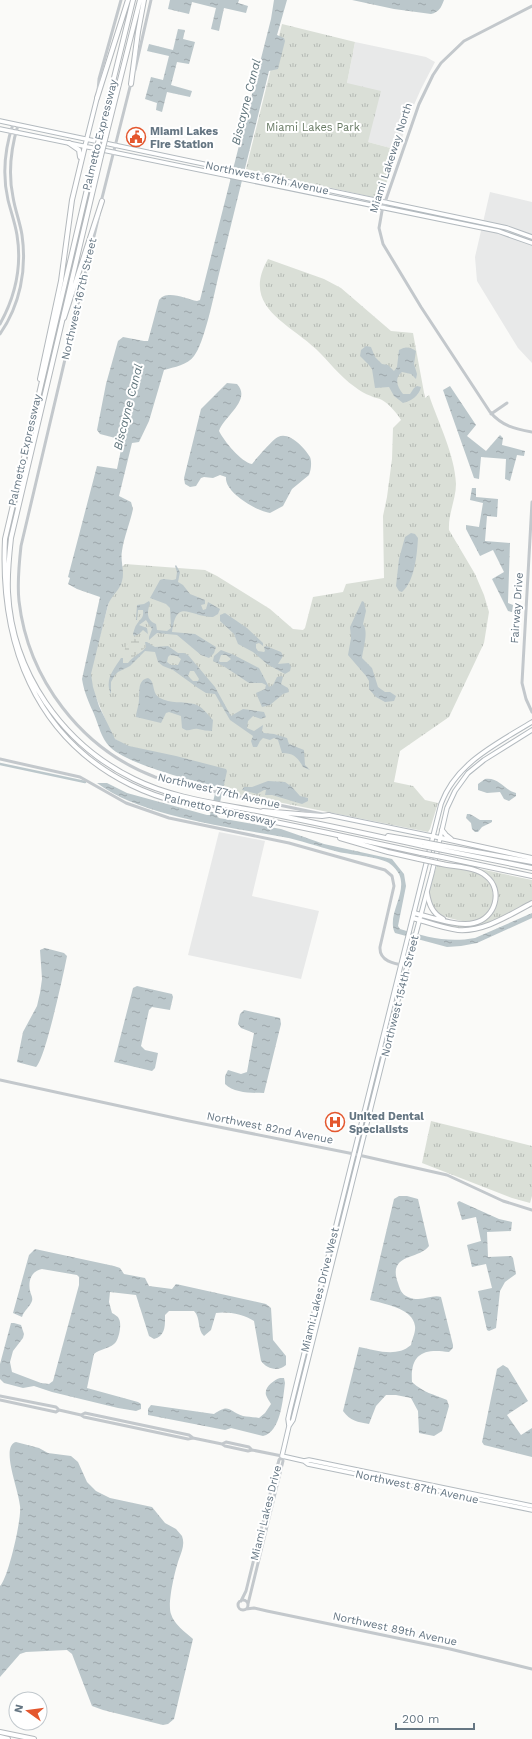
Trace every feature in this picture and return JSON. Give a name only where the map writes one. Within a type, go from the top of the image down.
[{"type":"highway","points":[[97,98],[128,0]]},
{"type":"highway","name":"Palmetto Expressway","points":[[133,0],[10,515],[2,559],[2,595],[4,614],[14,654],[20,670],[47,715],[75,746],[94,763],[116,777],[143,790],[174,801],[209,810],[220,811],[532,876]]},
{"type":"highway","name":"Palmetto Expressway","points":[[140,0],[101,156],[11,544],[8,593],[13,626],[20,650],[32,679],[51,710],[87,749],[119,771],[145,784],[211,803],[444,848],[532,868]]},
{"type":"highway","points":[[130,84],[144,0]]},
{"type":"highway","points":[[69,143],[80,152],[80,162]]},
{"type":"highway","points":[[38,396],[40,372],[61,281],[71,206],[80,162],[85,146]]},
{"type":"highway","points":[[61,326],[68,311],[102,200]]},
{"type":"highway","points":[[257,811],[322,816],[328,815]]},
{"type":"highway","points":[[442,830],[453,840]]},
{"type":"highway","points":[[330,834],[348,841],[419,859],[481,872],[492,881],[496,895],[495,903],[492,911],[481,921],[468,924],[447,921],[414,913]]},
{"type":"highway","points":[[441,838],[532,858]]},
{"type":"highway","points":[[444,848],[532,862]]},
{"type":"highway","points":[[428,892],[432,910],[438,916],[447,921]]},
{"type":"highway","points":[[413,918],[446,928],[465,930],[475,929],[485,926],[532,903]]},
{"type":"highway","points":[[0,1732],[34,1739]]},
{"type":"highway","points":[[0,1737],[8,1739]]},
{"type":"main road","points":[[85,146],[97,98]]},
{"type":"main road","name":"Northwest 67th Avenue","points":[[0,121],[495,225],[532,238]]},
{"type":"main road","name":"Northwest 67th Avenue","points":[[0,129],[492,230],[532,243]]},
{"type":"main road","points":[[208,165],[214,172],[224,169]]},
{"type":"main road","points":[[328,196],[329,191]]},
{"type":"main road","points":[[432,836],[442,801],[459,773],[479,755],[532,722]]},
{"type":"main road","points":[[441,838],[450,801],[465,778],[481,762],[532,730]]},
{"type":"main road","name":"Northwest 77th Avenue","points":[[328,815],[441,838]]},
{"type":"main road","name":"Northwest 154th Street","points":[[354,1154],[410,931],[432,836]]},
{"type":"main road","name":"Northwest 154th Street","points":[[359,1155],[441,838]]},
{"type":"main road","name":"Miami Lakes Drive West","points":[[289,1426],[288,1419],[354,1154]]},
{"type":"main road","name":"Miami Lakes Drive West","points":[[282,1456],[289,1426],[293,1420],[359,1155]]},
{"type":"main road","name":"Northwest 87th Avenue","points":[[282,1456],[304,1461],[308,1464],[532,1510]]},
{"type":"main road","name":"Northwest 87th Avenue","points":[[304,1461],[309,1460],[532,1506]]},
{"type":"street","points":[[97,98],[99,79],[121,0]]},
{"type":"street","name":"Northwest 167th Street","points":[[19,601],[19,564],[25,528],[113,152],[151,0]]},
{"type":"street","name":"Miami Lakeway North","points":[[532,6],[464,41],[441,64],[433,75],[418,104],[385,202],[379,228],[383,244],[421,307],[491,414],[506,426],[532,432]]},
{"type":"street","points":[[0,324],[11,301],[16,282],[18,264],[18,244],[5,180],[6,152],[10,132],[15,124]]},
{"type":"street","points":[[0,334],[13,311],[21,285],[24,266],[23,243],[12,196],[10,173],[15,124]]},
{"type":"street","points":[[18,244],[23,243]]},
{"type":"street","points":[[16,282],[21,285]]},
{"type":"street","points":[[491,414],[507,403]]},
{"type":"street","name":"Fairway Drive","points":[[532,502],[522,683],[526,699],[532,712]]},
{"type":"street","name":"Northwest 77th Avenue","points":[[19,601],[27,637],[39,670],[61,707],[86,734],[110,753],[144,772],[170,782],[328,815]]},
{"type":"street","points":[[0,759],[80,777],[126,803],[169,818],[289,843],[385,870],[392,876],[394,886],[380,950],[381,955],[384,959],[407,966]]},
{"type":"street","name":"Northwest 82nd Avenue","points":[[0,1080],[359,1155],[447,1175],[503,1201],[532,1210]]},
{"type":"street","name":"Northwest 87th Avenue","points":[[0,1396],[81,1415],[85,1413],[189,1435],[193,1438],[222,1444],[226,1442],[249,1447],[252,1450],[282,1456]]},
{"type":"street","name":"Northwest 87th Avenue","points":[[0,1400],[56,1412],[59,1410]]},
{"type":"street","name":"Miami Lakes Drive","points":[[242,1601],[246,1591],[273,1480],[279,1460],[282,1456]]},
{"type":"street","name":"Miami Lakes Drive","points":[[248,1604],[283,1461],[282,1456]]},
{"type":"street","points":[[242,1601],[245,1601],[248,1604],[246,1609],[242,1610],[238,1608],[238,1604],[242,1601]]},
{"type":"street","name":"Northwest 89th Avenue","points":[[248,1604],[254,1608]]},
{"type":"street","name":"Northwest 89th Avenue","points":[[246,1609],[254,1608],[450,1649],[532,1669]]},
{"type":"shaded area","points":[[355,42],[426,57],[435,62],[410,114],[398,150],[368,142],[347,83]]},
{"type":"shaded area","points":[[490,192],[532,202],[532,363],[518,348],[477,281],[475,257]]},
{"type":"shaded area","points":[[219,832],[265,841],[252,896],[319,911],[301,979],[188,955]]},
{"type":"green space","name":"Miami Lakes Park","points":[[282,24],[355,42],[347,83],[381,91],[368,142],[398,150],[382,196],[377,198],[246,169]]},
{"type":"green space","points":[[268,259],[324,279],[341,288],[391,331],[413,333],[425,398],[429,395],[453,462],[456,484],[449,530],[475,574],[489,612],[484,643],[449,717],[400,751],[394,782],[413,786],[425,800],[438,803],[428,832],[222,791],[226,770],[130,748],[113,738],[93,690],[90,674],[111,594],[121,568],[125,564],[205,570],[270,609],[293,629],[303,630],[305,628],[313,597],[343,592],[346,584],[384,578],[383,516],[392,459],[393,428],[401,420],[393,409],[381,399],[364,393],[349,383],[316,349],[271,312],[264,301],[260,289],[261,275]]},
{"type":"green space","points":[[132,638],[145,642],[146,647],[132,658],[129,653],[123,655],[126,646]]},
{"type":"green space","points":[[442,861],[532,880],[532,901],[492,921],[480,925],[455,927],[441,925],[425,920],[425,918],[449,924],[480,923],[495,906],[497,897],[488,876]]},
{"type":"green space","points":[[437,865],[471,871],[481,875],[487,880],[491,886],[493,900],[492,907],[483,918],[469,922],[449,918],[437,912],[431,904],[429,893]]},
{"type":"green space","points":[[431,1121],[532,1146],[532,1196],[530,1203],[512,1198],[422,1163]]},
{"type":"water","points":[[170,0],[239,0],[238,3],[248,6],[246,13],[224,8],[219,31],[211,29],[216,8],[192,2],[189,14],[168,9]]},
{"type":"water","name":"Biscayne Canal","points":[[274,0],[287,0],[277,35],[284,38],[285,41],[278,69],[269,71],[205,331],[198,350],[188,362],[164,370],[149,421],[139,442],[132,443],[119,496],[131,502],[133,509],[122,551],[123,577],[121,584],[108,605],[91,674],[93,687],[99,706],[115,739],[129,746],[226,769],[227,771],[217,816],[219,818],[281,829],[324,844],[392,859],[404,874],[406,886],[398,926],[400,929],[437,938],[455,940],[475,938],[532,913],[532,918],[477,943],[447,947],[395,933],[393,919],[401,889],[401,881],[396,869],[389,863],[370,857],[335,851],[290,838],[186,819],[137,804],[115,794],[97,783],[107,783],[127,793],[210,815],[216,789],[214,786],[159,771],[144,765],[118,753],[104,740],[87,697],[82,679],[100,597],[77,589],[68,584],[70,578],[68,577],[97,466],[117,469],[122,445],[119,439],[100,434],[97,430],[106,384],[118,341],[123,337],[148,341],[159,300],[162,297],[172,295],[197,301],[200,300],[271,19]]},
{"type":"water","points":[[352,0],[444,0],[439,9],[431,14],[394,9]]},
{"type":"water","points":[[178,29],[185,30],[183,39],[195,42],[189,64],[177,62],[171,85],[192,91],[190,97],[167,92],[162,112],[156,110],[157,103],[145,99],[151,77],[163,80],[169,56],[147,51],[149,44],[173,50]]},
{"type":"water","points":[[366,346],[371,347],[375,357],[382,364],[388,365],[394,371],[397,367],[399,350],[408,348],[416,351],[414,364],[417,374],[416,379],[411,374],[402,372],[398,377],[397,383],[403,394],[410,394],[417,386],[421,387],[417,395],[409,401],[403,403],[394,396],[389,387],[375,388],[372,369],[360,356],[361,350]]},
{"type":"water","points":[[227,383],[237,384],[241,390],[241,396],[236,408],[219,431],[238,455],[252,464],[272,441],[278,437],[287,436],[296,441],[310,457],[311,466],[309,475],[292,489],[283,506],[270,513],[257,509],[242,500],[230,489],[226,477],[220,475],[213,478],[204,477],[201,478],[196,486],[190,487],[185,484],[184,478],[201,409]]},
{"type":"water","points":[[450,386],[476,425],[467,436],[486,451],[500,435],[503,438],[502,445],[525,451],[524,456],[517,455],[510,481],[505,479],[506,459],[481,457],[479,479],[474,478],[443,390]]},
{"type":"water","points":[[472,488],[476,488],[476,497],[498,499],[497,517],[487,516],[485,541],[510,543],[508,603],[513,605],[512,612],[508,611],[492,579],[504,572],[493,550],[480,556],[466,529],[466,525],[479,527],[483,503],[470,500]]},
{"type":"water","points":[[411,533],[415,534],[418,538],[416,559],[413,574],[402,592],[399,591],[396,586],[399,559],[405,537]]},
{"type":"water","points":[[176,565],[180,572],[178,582],[183,585],[190,594],[205,600],[205,604],[201,605],[203,610],[206,609],[208,602],[220,609],[218,614],[213,617],[185,611],[181,612],[177,615],[174,621],[172,632],[195,634],[216,647],[214,653],[209,658],[201,655],[177,635],[157,633],[149,640],[152,629],[146,620],[139,625],[147,628],[148,634],[143,630],[134,636],[133,634],[143,615],[143,610],[138,610],[136,620],[137,605],[144,604],[149,601],[148,615],[150,620],[156,624],[157,630],[167,631],[171,628],[170,608],[166,604],[150,598],[160,580],[176,579]]},
{"type":"water","points":[[362,601],[364,602],[366,611],[363,624],[366,631],[366,636],[362,658],[372,668],[378,687],[385,692],[390,692],[396,696],[394,701],[385,702],[376,697],[369,689],[369,681],[366,676],[348,655],[351,638],[350,627]]},
{"type":"water","points":[[225,613],[247,628],[263,643],[263,646],[259,643],[256,644],[258,651],[264,652],[264,647],[266,646],[281,652],[283,656],[278,664],[289,663],[291,667],[290,671],[285,674],[267,664],[253,652],[238,644],[234,634],[220,621],[220,615]]},
{"type":"water","points":[[145,642],[155,647],[168,646],[178,653],[188,655],[215,687],[231,716],[243,709],[264,712],[266,717],[261,719],[253,716],[248,721],[247,728],[254,731],[263,725],[262,731],[264,733],[287,738],[289,744],[304,750],[305,765],[310,770],[303,767],[293,755],[282,753],[278,740],[274,738],[270,740],[263,738],[257,747],[253,747],[251,741],[253,736],[230,720],[215,694],[206,693],[173,670],[163,666],[158,662],[155,652],[145,651],[130,666],[118,672],[111,682],[111,694],[109,689],[109,679],[121,658],[123,658],[123,663],[128,663],[146,647]],"holes":[[[170,655],[177,656],[181,659],[178,665],[171,665],[167,662]],[[190,671],[194,671],[199,679],[198,681],[193,681],[188,676]]]},
{"type":"water","points":[[221,650],[259,668],[269,687],[273,685],[277,677],[282,676],[281,684],[288,688],[289,692],[283,694],[270,705],[262,707],[256,693],[265,689],[266,685],[262,683],[249,683],[213,661],[214,656]],"holes":[[[221,655],[226,655],[231,659],[227,662],[220,662]]]},
{"type":"water","points":[[148,678],[152,682],[155,693],[160,698],[168,701],[190,703],[202,708],[213,720],[212,731],[184,729],[182,728],[181,716],[169,712],[166,713],[161,723],[136,717],[139,702],[139,690],[142,681]]},
{"type":"water","points":[[485,779],[498,782],[516,793],[516,796],[509,801],[504,799],[500,792],[487,793],[478,790],[478,784]]},
{"type":"water","points":[[268,781],[285,782],[300,796],[308,798],[308,801],[302,804],[272,795],[265,795],[266,790],[257,794],[242,790],[244,787],[252,787]]},
{"type":"water","points":[[467,814],[470,814],[480,820],[492,820],[492,822],[482,827],[478,832],[475,832],[472,829],[471,823],[466,818]]},
{"type":"water","points":[[45,948],[64,953],[67,956],[49,1033],[40,1061],[36,1067],[17,1062],[23,1032],[37,1006],[42,979],[40,950]]},
{"type":"water","points":[[137,986],[172,994],[173,997],[170,1010],[152,1007],[149,1010],[141,1046],[145,1050],[158,1053],[155,1068],[152,1071],[114,1062],[133,988]]},
{"type":"water","points":[[244,1010],[280,1018],[281,1024],[264,1093],[248,1093],[238,1091],[225,1084],[225,1076],[228,1070],[241,1074],[247,1072],[254,1033],[241,1028],[238,1024],[240,1014]]},
{"type":"water","points":[[399,1196],[407,1196],[418,1199],[429,1246],[400,1262],[396,1273],[399,1287],[404,1294],[413,1299],[437,1296],[441,1297],[453,1345],[453,1348],[449,1352],[425,1352],[416,1359],[413,1365],[412,1382],[425,1391],[447,1400],[449,1406],[442,1431],[434,1436],[419,1433],[418,1411],[411,1398],[386,1395],[376,1406],[369,1424],[351,1419],[343,1411],[359,1347],[392,1352],[405,1349],[411,1345],[415,1326],[409,1315],[404,1311],[390,1305],[370,1300],[394,1199]]},
{"type":"water","points":[[459,1201],[499,1219],[512,1222],[511,1231],[487,1232],[488,1257],[511,1256],[513,1258],[516,1274],[505,1282],[500,1291],[496,1328],[489,1331],[487,1330],[478,1291],[492,1288],[486,1264],[472,1267],[467,1245],[481,1241],[476,1217],[462,1220],[457,1203]]},
{"type":"water","points":[[35,1249],[114,1266],[120,1268],[124,1274],[145,1278],[149,1286],[172,1289],[176,1284],[266,1304],[271,1308],[273,1340],[286,1356],[286,1365],[273,1369],[263,1364],[261,1361],[254,1321],[246,1317],[230,1313],[216,1313],[211,1330],[204,1336],[200,1331],[198,1317],[194,1311],[169,1311],[165,1315],[165,1326],[163,1333],[158,1338],[154,1339],[149,1336],[136,1295],[110,1292],[109,1302],[112,1313],[118,1317],[120,1321],[120,1332],[114,1344],[94,1354],[87,1388],[138,1402],[141,1404],[141,1409],[136,1411],[118,1408],[52,1392],[34,1386],[23,1388],[4,1383],[0,1379],[0,1364],[11,1323],[21,1325],[24,1334],[23,1338],[13,1351],[10,1362],[12,1372],[41,1383],[49,1384],[53,1381],[79,1285],[79,1277],[77,1275],[42,1269],[38,1270],[33,1274],[30,1280],[29,1287],[32,1298],[31,1303],[22,1317],[13,1313],[29,1255]]},
{"type":"water","points":[[503,1365],[508,1368],[528,1401],[507,1415],[521,1435],[532,1428],[532,1457],[484,1445],[482,1442],[497,1369]]},
{"type":"water","points":[[280,1378],[284,1378],[285,1383],[280,1414],[274,1428],[263,1436],[231,1428],[225,1430],[148,1415],[148,1409],[151,1405],[214,1414],[226,1408],[243,1416],[259,1418],[265,1413],[271,1404],[266,1395],[266,1389],[272,1382]]},
{"type":"water","points":[[16,1442],[39,1448],[48,1453],[71,1456],[78,1462],[87,1482],[96,1491],[110,1498],[152,1507],[165,1523],[176,1529],[182,1536],[183,1548],[177,1564],[170,1609],[172,1618],[180,1628],[193,1639],[174,1719],[168,1724],[163,1725],[92,1706],[72,1654],[67,1650],[26,1652],[20,1654],[0,1677],[0,1586],[7,1572],[17,1535],[20,1513],[19,1499],[10,1460],[12,1445]]},
{"type":"waterway","points":[[0,764],[85,782]]},
{"type":"place","name":"Miami Lakes Fire Station","points":[[136,137]]},
{"type":"place","name":"United Dental Specialists","points":[[335,1122]]}]
